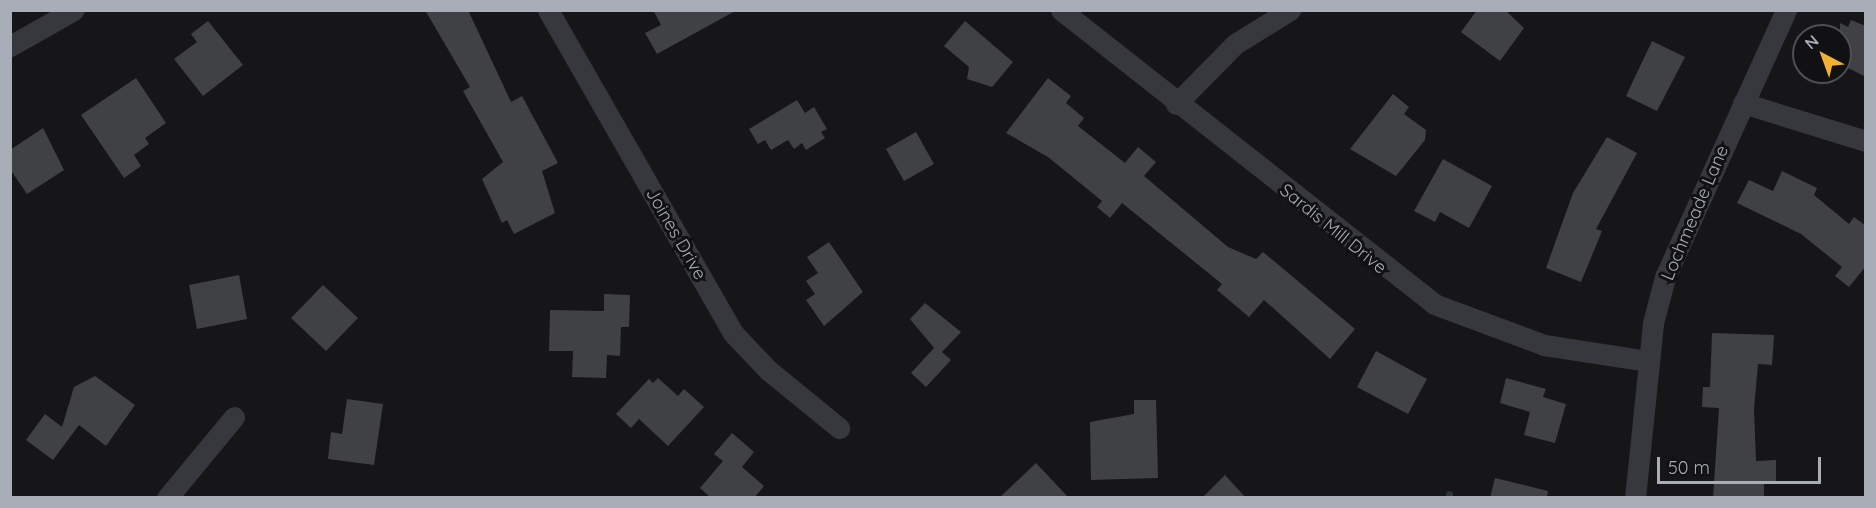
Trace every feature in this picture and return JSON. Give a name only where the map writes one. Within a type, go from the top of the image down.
[{"type":"street","points":[[10,46],[74,10]]},
{"type":"street","name":"Joines Drive","points":[[548,10],[732,333],[768,370],[838,428]]},
{"type":"street","name":"Sardis Mill Drive","points":[[1061,10],[1176,104],[1434,304],[1544,345],[1649,361]]},
{"type":"street","points":[[1176,104],[1235,44],[1290,10]]},
{"type":"street","name":"Lochmeade Lane","points":[[1635,498],[1649,361],[1665,277],[1786,10]]},
{"type":"street","points":[[1743,103],[1866,141]]},
{"type":"street","points":[[166,498],[234,417]]},
{"type":"building","points":[[425,10],[468,10],[511,102],[522,96],[558,163],[542,171],[555,213],[514,234],[507,220],[502,223],[482,179],[503,162],[463,91],[470,87]]},
{"type":"building","points":[[653,10],[737,10],[657,54],[645,33],[661,25]]},
{"type":"building","points":[[1477,10],[1505,10],[1524,28],[1500,61],[1461,32]]},
{"type":"building","points":[[1851,20],[1866,26],[1866,77],[1852,70],[1852,24],[1849,24]]},
{"type":"building","points":[[208,21],[243,65],[203,96],[174,59],[197,42],[191,34]]},
{"type":"building","points":[[965,21],[1013,62],[992,87],[967,79],[969,67],[944,46]]},
{"type":"building","points":[[1652,41],[1685,57],[1657,111],[1626,96]]},
{"type":"building","points":[[136,78],[166,123],[145,138],[149,144],[134,155],[141,166],[124,178],[81,115]]},
{"type":"building","points":[[1048,78],[1071,96],[1066,103],[1084,118],[1078,126],[1125,163],[1138,147],[1156,162],[1144,176],[1228,247],[1256,259],[1263,252],[1355,329],[1330,359],[1264,300],[1249,317],[1217,290],[1222,284],[1122,203],[1110,218],[1097,207],[1102,201],[1048,157],[1006,133]]},
{"type":"building","points":[[1393,94],[1409,107],[1404,114],[1426,130],[1425,140],[1396,176],[1350,149]]},
{"type":"building","points":[[797,100],[805,113],[814,107],[827,129],[821,132],[825,138],[806,150],[802,143],[794,149],[788,140],[771,150],[765,140],[758,144],[749,129]]},
{"type":"building","points":[[43,128],[64,170],[27,194],[10,169],[10,150]]},
{"type":"building","points":[[916,132],[934,164],[904,181],[886,149]]},
{"type":"building","points":[[1607,137],[1637,153],[1596,229],[1602,231],[1581,282],[1546,268],[1573,193]]},
{"type":"building","points":[[1443,159],[1492,186],[1469,228],[1440,212],[1435,222],[1414,211]]},
{"type":"building","points":[[1782,171],[1817,188],[1814,195],[1849,224],[1854,217],[1866,226],[1866,266],[1849,287],[1835,276],[1842,267],[1801,234],[1737,203],[1749,180],[1773,191]]},
{"type":"building","points":[[829,242],[863,292],[824,326],[806,300],[815,294],[806,281],[818,273],[807,257]]},
{"type":"building","points":[[239,275],[247,319],[197,329],[189,285]]},
{"type":"building","points":[[323,285],[358,318],[326,351],[291,318]]},
{"type":"building","points":[[604,294],[630,295],[629,327],[621,327],[620,356],[607,355],[606,378],[572,377],[573,351],[549,351],[550,310],[604,311]]},
{"type":"building","points":[[925,303],[961,332],[942,352],[951,360],[926,387],[911,373],[934,348],[910,319]]},
{"type":"building","points":[[1712,333],[1774,335],[1772,365],[1758,364],[1754,409],[1756,461],[1776,460],[1776,483],[1764,483],[1764,498],[1713,498],[1719,408],[1702,407],[1703,387],[1710,387]]},
{"type":"building","points":[[1376,351],[1427,379],[1408,414],[1357,387]]},
{"type":"building","points":[[95,376],[135,405],[106,446],[79,425],[53,460],[26,440],[45,414],[62,427],[74,387]]},
{"type":"building","points":[[658,378],[678,396],[684,389],[704,407],[668,446],[639,419],[631,428],[616,414],[649,379],[653,383]]},
{"type":"building","points":[[1506,378],[1546,389],[1543,397],[1566,404],[1555,443],[1524,435],[1530,412],[1500,403]]},
{"type":"building","points":[[347,399],[383,404],[374,465],[328,459],[331,432],[342,434]]},
{"type":"building","points":[[1134,400],[1156,400],[1158,478],[1091,480],[1090,422],[1134,414]]},
{"type":"building","points":[[732,433],[754,452],[742,467],[764,486],[754,498],[711,498],[700,488],[723,461],[714,454]]},
{"type":"building","points":[[1036,463],[1069,498],[999,498]]},
{"type":"building","points":[[1225,475],[1246,498],[1202,498]]},
{"type":"building","points":[[1495,478],[1548,491],[1547,498],[1490,498]]},
{"type":"waterway","points":[[1448,498],[1449,494]]}]
